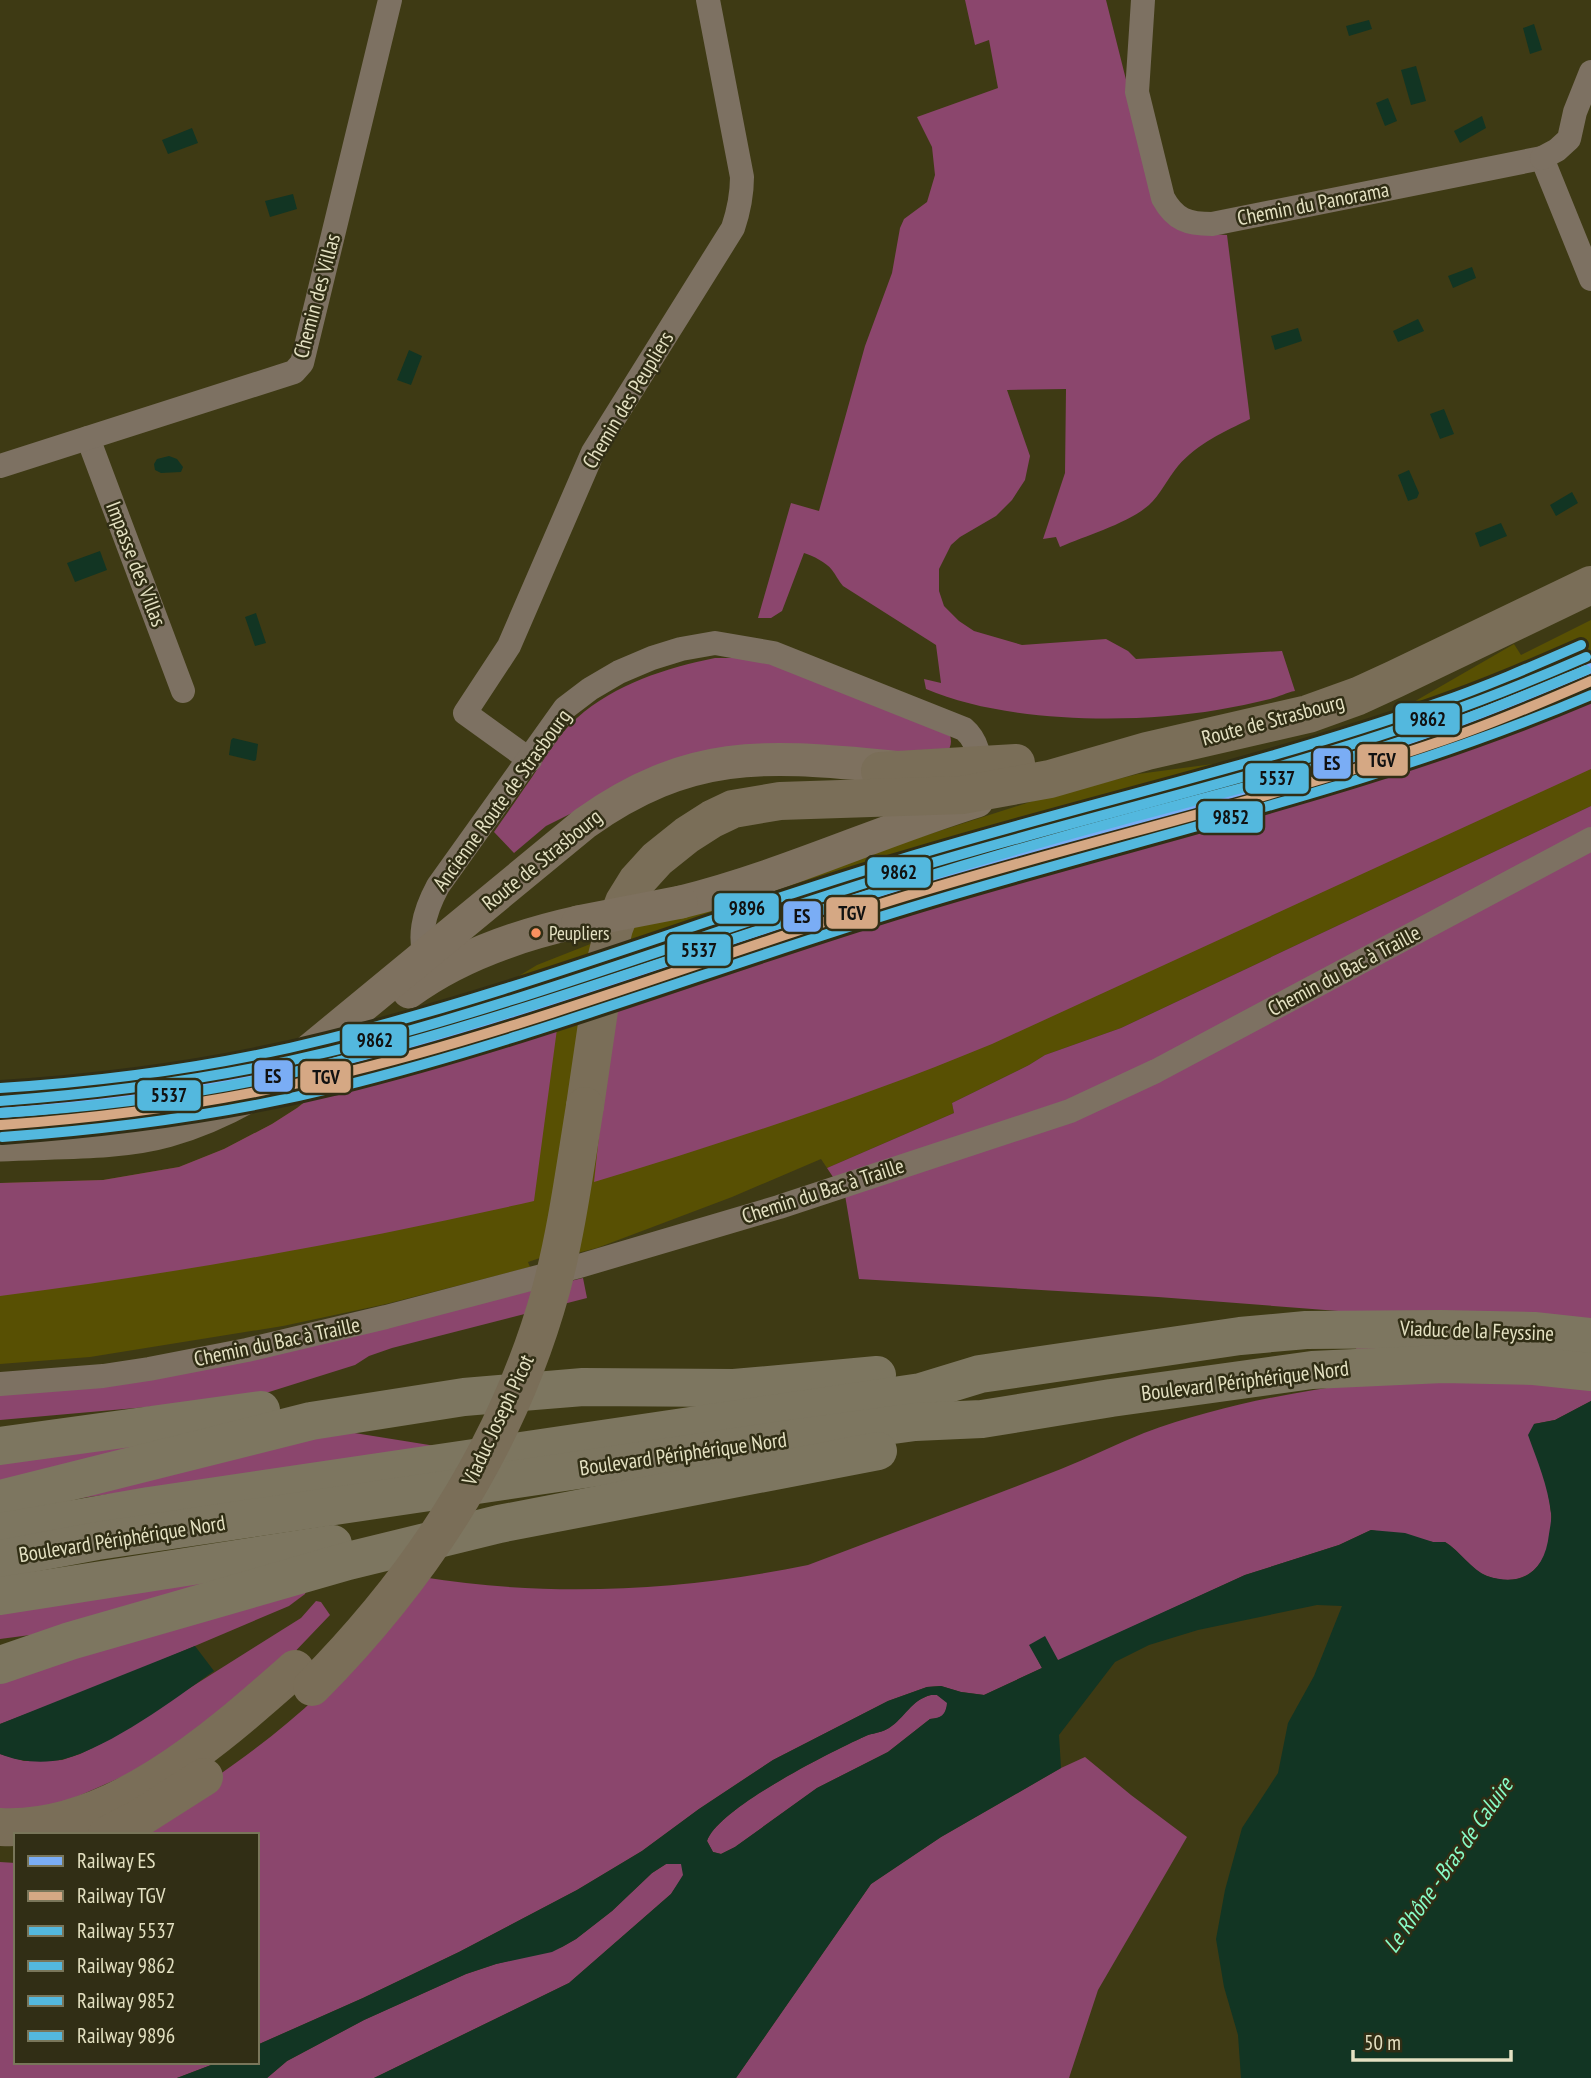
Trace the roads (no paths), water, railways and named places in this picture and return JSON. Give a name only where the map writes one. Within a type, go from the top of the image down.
[{"type":"highway","name":"Viaduc de la Feyssine","points":[[1362,1328],[1534,1331],[1591,1336]]},
{"type":"highway","name":"Boulevard Périphérique Nord","points":[[0,1532],[91,1514],[921,1392],[980,1374],[1240,1336],[1362,1328]]},
{"type":"highway","name":"Viaduc de la Feyssine","points":[[1368,1366],[1443,1364],[1591,1372]]},
{"type":"highway","name":"Boulevard Périphérique Nord","points":[[0,1559],[97,1541],[768,1442],[915,1422],[982,1419],[1256,1377],[1368,1366]]},
{"type":"highway","points":[[0,1499],[260,1433],[368,1411],[464,1397],[583,1387],[734,1388],[917,1371],[980,1374]]},
{"type":"highway","points":[[0,1446],[265,1409],[314,1406],[368,1411]]},
{"type":"highway","points":[[0,1665],[70,1641],[348,1561],[499,1524],[918,1443],[982,1419]]},
{"type":"highway","points":[[0,1434],[167,1424]]},
{"type":"highway","points":[[0,1596],[309,1548],[499,1524]]},
{"type":"highway","points":[[0,1646],[46,1645],[70,1641]]},
{"type":"main road","name":"Route de Strasbourg","points":[[1433,661],[1591,564]]},
{"type":"main road","name":"Route de Strasbourg","points":[[428,966],[453,964],[555,927],[681,902],[747,883],[936,814],[1147,751],[1308,714],[1358,696],[1591,585]]},
{"type":"main road","name":"Route de Strasbourg","points":[[0,1145],[145,1135],[257,1103],[294,1089],[352,1027],[428,966],[585,823],[631,793],[670,776],[705,766],[763,759],[797,759],[916,782],[981,766],[1147,751]]},
{"type":"main road","points":[[916,782],[962,795],[1050,779]]},
{"type":"main road","name":"Viaduc Joseph Picot","points":[[304,1678],[334,1630],[386,1568],[431,1503],[471,1431],[513,1332],[573,1108],[584,950],[594,914],[615,872],[656,825],[675,811],[712,793],[758,780],[916,782]]},
{"type":"main road","name":"Route de Strasbourg","points":[[0,1164],[164,1153],[210,1138],[257,1103]]},
{"type":"main road","points":[[0,1827],[47,1825],[85,1814],[120,1798],[304,1678]]},
{"type":"main road","points":[[111,1833],[159,1807],[225,1763],[256,1738],[304,1678]]},
{"type":"street","name":"Chemin des Villas","points":[[0,466],[294,372],[302,363],[390,0]]},
{"type":"street","name":"Chemin des Peupliers","points":[[530,760],[465,713],[509,646],[593,452],[733,228],[742,195],[742,177],[708,0]]},
{"type":"street","name":"Chemin du Panorama","points":[[1143,0],[1137,92],[1163,198],[1170,211],[1180,220],[1194,224],[1212,224],[1542,158]]},
{"type":"street","points":[[1591,72],[1575,112],[1569,139],[1558,150],[1542,158],[1591,279]]},
{"type":"street","name":"Impasse des Villas","points":[[88,438],[183,691]]},
{"type":"street","name":"Ancienne Route de Strasbourg","points":[[428,966],[421,939],[429,902],[565,708],[619,672],[652,658],[715,643],[773,653],[964,729],[972,737],[981,766]]},
{"type":"street","name":"Chemin du Bac à Traille","points":[[0,1384],[103,1376],[149,1369],[247,1350],[386,1317],[576,1267],[779,1207],[1070,1111],[1156,1071],[1591,839]]},
{"type":"water","points":[[1369,20],[1372,29],[1349,36],[1346,26]]},
{"type":"water","points":[[1534,24],[1542,50],[1530,54],[1523,28]]},
{"type":"water","points":[[1416,66],[1426,101],[1411,105],[1401,70]]},
{"type":"water","points":[[1388,98],[1397,121],[1385,126],[1376,103]]},
{"type":"water","points":[[1482,116],[1486,128],[1460,143],[1454,131]]},
{"type":"water","points":[[192,128],[198,143],[168,154],[162,140]]},
{"type":"water","points":[[293,194],[297,209],[270,217],[265,201]]},
{"type":"water","points":[[1472,267],[1476,278],[1453,288],[1448,276]]},
{"type":"water","points":[[1418,319],[1424,331],[1398,342],[1393,331]]},
{"type":"water","points":[[1298,328],[1302,341],[1275,350],[1271,336]]},
{"type":"water","points":[[409,350],[422,356],[411,385],[397,380]]},
{"type":"water","points":[[1444,409],[1454,434],[1440,439],[1430,414]]},
{"type":"water","points":[[169,456],[177,459],[183,467],[181,472],[161,473],[155,470],[157,459]]},
{"type":"water","points":[[1409,470],[1419,493],[1417,498],[1408,501],[1398,475]]},
{"type":"water","points":[[1572,492],[1578,503],[1556,516],[1550,505]]},
{"type":"water","points":[[1501,523],[1507,536],[1480,547],[1475,533]]},
{"type":"water","points":[[100,551],[107,570],[75,582],[67,563]]},
{"type":"water","points":[[256,613],[266,643],[255,646],[245,617]]},
{"type":"water","points":[[233,738],[258,744],[256,760],[229,755]]},
{"type":"water","name":"Le Rhône - Bras de Caluire","points":[[1591,1401],[1591,2078],[1241,2078],[1238,2035],[1224,1987],[1216,1939],[1225,1890],[1242,1828],[1278,1773],[1288,1723],[1314,1676],[1342,1606],[1317,1605],[1198,1630],[1149,1645],[1115,1662],[1059,1735],[1061,1768],[941,1837],[871,1884],[736,2078],[374,2078],[569,1983],[671,1894],[683,1875],[681,1864],[666,1864],[652,1873],[612,1911],[562,1947],[552,1952],[496,1964],[466,1974],[364,2020],[287,2061],[267,2078],[177,2078],[214,2064],[259,2064],[259,2044],[459,1952],[577,1890],[642,1851],[773,1760],[888,1701],[927,1687],[941,1686],[984,1695],[1042,1668],[1029,1645],[1045,1636],[1058,1660],[1245,1575],[1339,1545],[1371,1530],[1405,1533],[1433,1542],[1445,1542],[1487,1576],[1511,1580],[1521,1578],[1537,1567],[1543,1558],[1551,1518],[1545,1483],[1528,1435],[1534,1424],[1555,1420]],"holes":[[[937,1695],[947,1703],[942,1715],[930,1719],[888,1752],[817,1788],[735,1847],[721,1854],[713,1852],[707,1841],[716,1828],[732,1813],[779,1781],[830,1753],[887,1729],[924,1697]]]},
{"type":"water","points":[[195,1646],[214,1671],[122,1733],[83,1753],[56,1761],[23,1760],[0,1754],[0,1724]]},
{"type":"rail line","name":"9896","points":[[0,1088],[124,1077],[206,1065],[287,1049],[399,1020],[541,977],[895,861],[1369,726],[1472,691],[1581,645]]},
{"type":"rail line","name":"9862","points":[[0,1101],[83,1094],[206,1077],[328,1052],[400,1033],[543,990],[898,873],[1373,738],[1477,702],[1586,657]]},
{"type":"rail line","name":"ES","points":[[0,1113],[83,1106],[207,1089],[329,1064],[401,1045],[545,1002],[901,885],[1377,750],[1481,713],[1591,668]]},
{"type":"rail line","name":"5537","points":[[0,1113],[109,1104],[180,1094],[287,1074],[366,1054],[521,1009],[964,865],[1365,753],[1477,715],[1586,670]]},
{"type":"rail line","name":"TGV","points":[[1,1125],[84,1118],[207,1101],[330,1076],[476,1037],[909,895],[1378,762],[1481,727],[1591,681]]},
{"type":"rail line","name":"9852","points":[[2,1137],[87,1130],[213,1113],[297,1097],[410,1068],[554,1025],[909,908],[1339,785],[1424,758],[1591,695]]},
{"type":"place","name":"Peupliers","points":[[536,933]]}]
